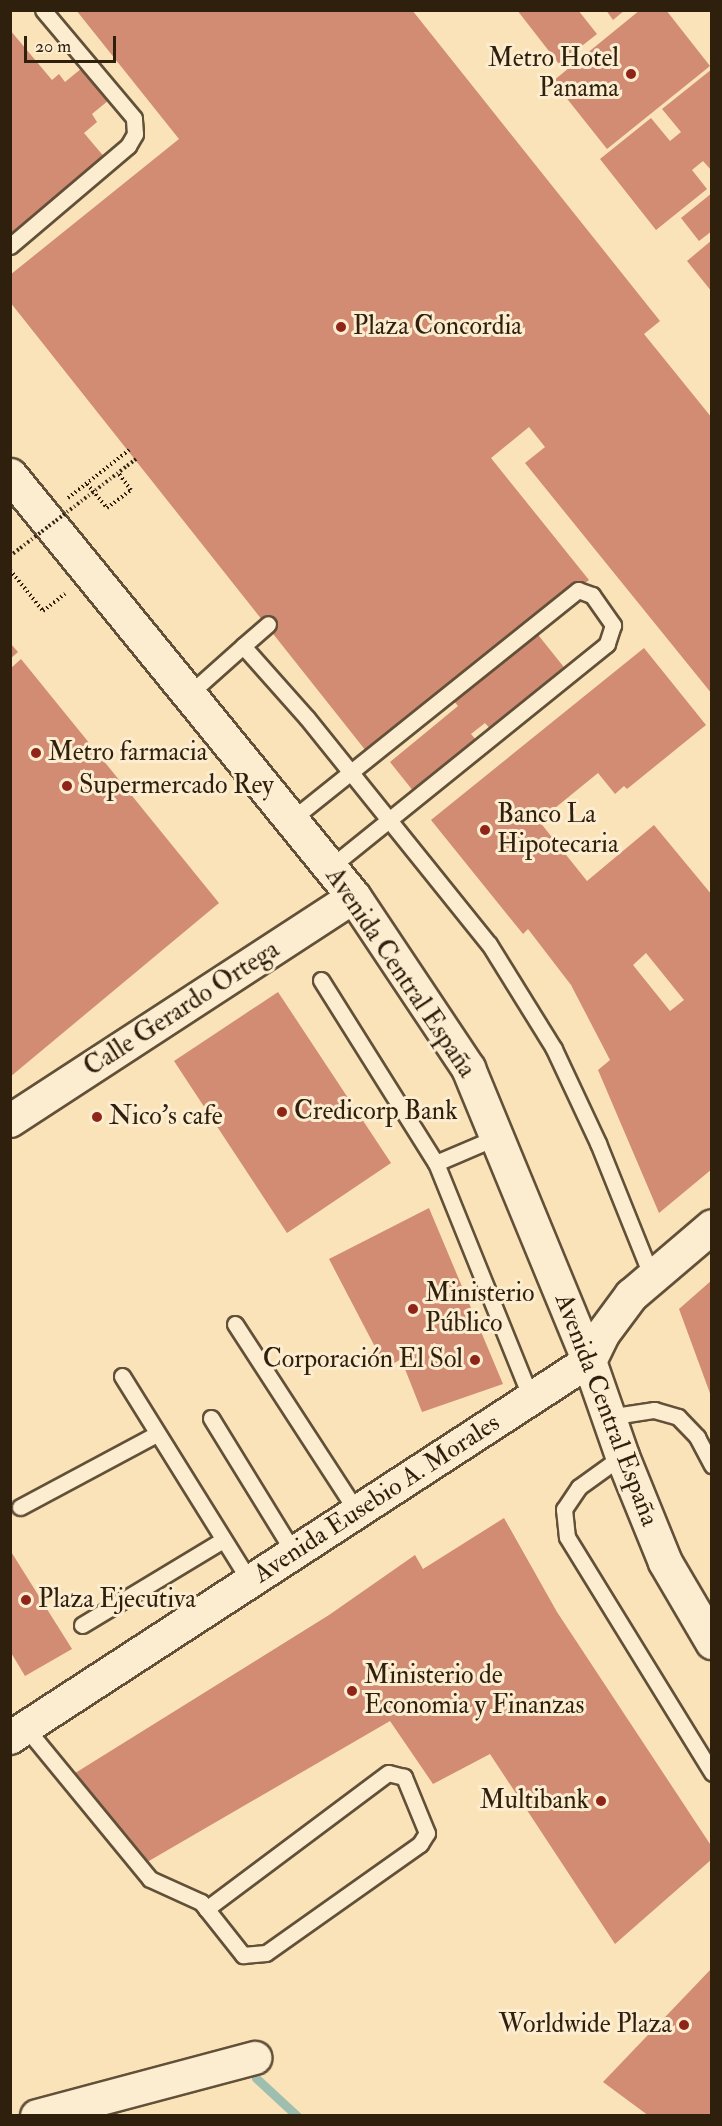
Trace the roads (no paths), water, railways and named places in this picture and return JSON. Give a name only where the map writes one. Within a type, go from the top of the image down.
[{"type":"main road","name":"Avenida Central España","points":[[10,475],[354,897],[468,1068],[589,1361],[622,1456],[666,1562],[711,1642]]},
{"type":"main road","name":"Avenida Eusebio A. Morales","points":[[589,1361],[614,1315],[651,1275],[711,1226]]},
{"type":"street","name":"Calle Gerardo Ortega","points":[[10,1121],[354,897]]},
{"type":"street","name":"Avenida Eusebio A. Morales","points":[[18,1733],[589,1361]]},
{"type":"street","points":[[37,2115],[255,2058]]},
{"type":"lane","points":[[10,246],[128,146],[135,134],[134,118],[42,10]]},
{"type":"lane","points":[[291,820],[578,590],[592,596],[613,625],[607,644],[329,868]]},
{"type":"lane","points":[[188,695],[268,624]]},
{"type":"lane","points":[[243,646],[350,772],[489,944],[554,1049],[598,1143],[651,1275]]},
{"type":"lane","points":[[321,980],[436,1163],[531,1398]]},
{"type":"lane","points":[[436,1163],[497,1137]]},
{"type":"lane","points":[[235,1323],[357,1512]]},
{"type":"lane","points":[[122,1376],[250,1582]]},
{"type":"lane","points":[[608,1417],[654,1410],[678,1417],[697,1437],[711,1466]]},
{"type":"lane","points":[[211,1418],[294,1553]]},
{"type":"lane","points":[[20,1507],[157,1434]]},
{"type":"lane","points":[[622,1456],[579,1487],[564,1509],[567,1537],[711,1773]]},
{"type":"lane","points":[[82,1625],[224,1540]]},
{"type":"lane","points":[[18,1733],[150,1879],[201,1902],[206,1909],[243,1955],[266,1953],[420,1844],[427,1833],[404,1777],[388,1773],[206,1909]]},
{"type":"waterway","points":[[256,2078],[297,2116]]},
{"type":"place","name":"Metro Hotel Panama","points":[[631,74]]},
{"type":"place","name":"Plaza Concordia","points":[[341,327]]},
{"type":"place","name":"Metro farmacia","points":[[36,753]]},
{"type":"place","name":"Supermercado Rey","points":[[67,786]]},
{"type":"place","name":"Banco La Hipotecaria","points":[[485,830]]},
{"type":"place","name":"Credicorp Bank","points":[[282,1112]]},
{"type":"place","name":"Nico's cafe","points":[[97,1117]]},
{"type":"place","name":"Ministerio Público","points":[[413,1309]]},
{"type":"place","name":"Corporación El Sol","points":[[475,1360]]},
{"type":"place","name":"Plaza Ejecutiva","points":[[26,1600]]},
{"type":"place","name":"Ministerio de Economia y Finanzas","points":[[352,1691]]},
{"type":"place","name":"Multibank","points":[[601,1801]]},
{"type":"place","name":"Worldwide Plaza","points":[[684,2025]]}]
